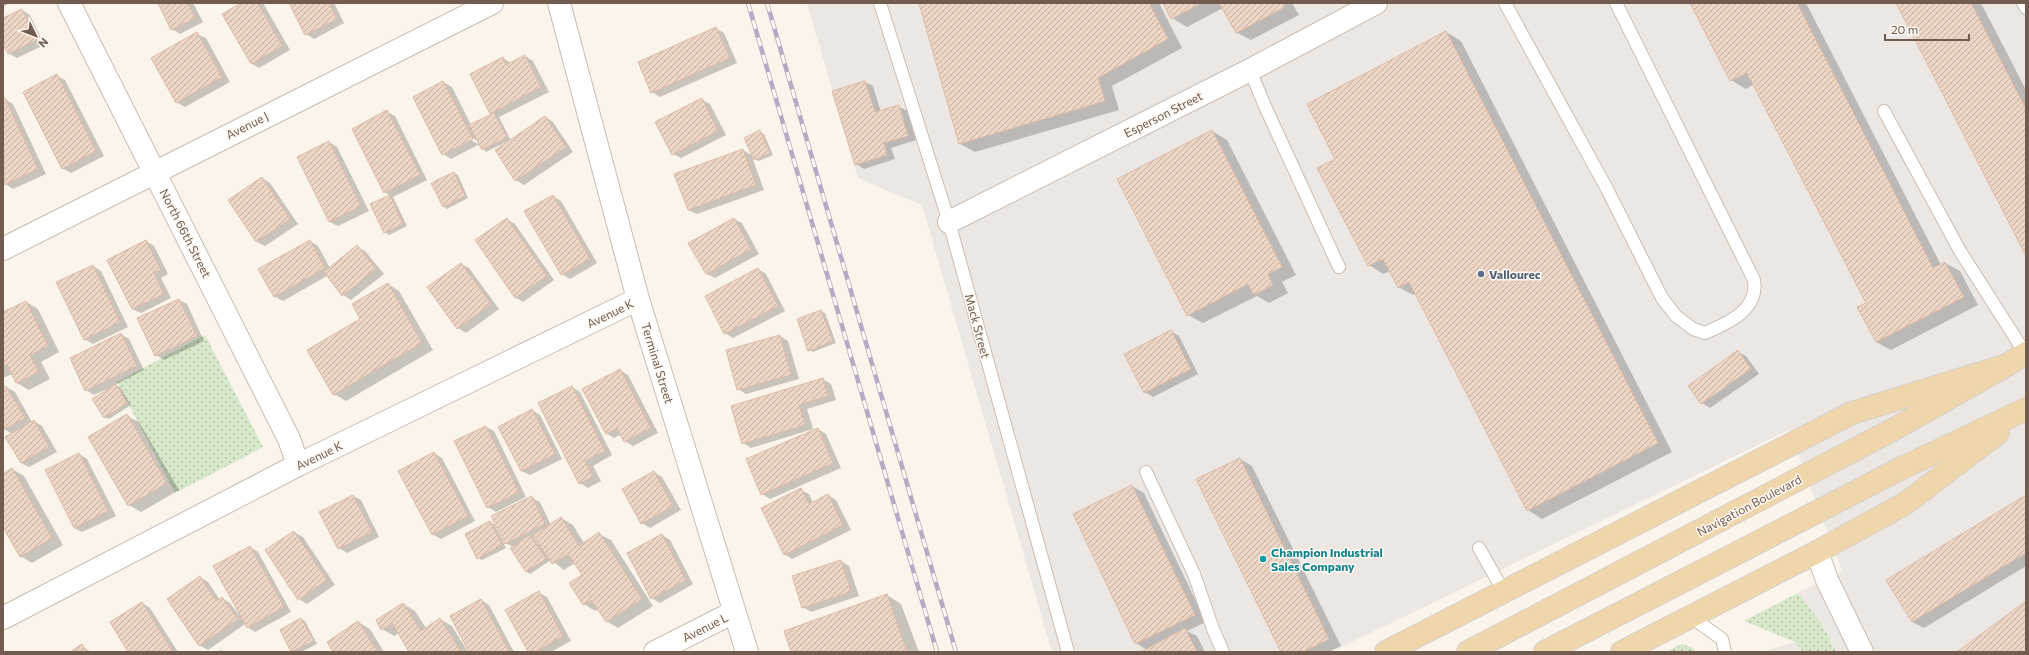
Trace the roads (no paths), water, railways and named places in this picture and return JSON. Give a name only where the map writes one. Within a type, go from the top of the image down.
[{"type":"main road","points":[[1386,652],[1852,413],[2019,357]]},
{"type":"main road","name":"Navigation Boulevard","points":[[1474,649],[1896,428],[2019,357]]},
{"type":"main road","points":[[1622,652],[1817,552],[1906,503],[2026,410]]},
{"type":"main road","points":[[1545,652],[1902,468],[2026,410]]},
{"type":"street","name":"North 66th Street","points":[[69,3],[289,439],[298,465]]},
{"type":"street","name":"Avenue J","points":[[3,249],[492,3]]},
{"type":"street","name":"Terminal Street","points":[[558,3],[638,299],[747,652]]},
{"type":"street","name":"Esperson Street","points":[[949,222],[1250,70],[1376,3]]},
{"type":"street","name":"Avenue K","points":[[3,618],[298,465],[638,299]]},
{"type":"street","points":[[1817,552],[1827,580],[1862,652]]},
{"type":"street","name":"Avenue L","points":[[655,652],[734,612]]},
{"type":"lane","name":"Mack Street","points":[[880,3],[949,222],[1068,652]]},
{"type":"lane","points":[[1505,3],[1607,189],[1662,298],[1676,316],[1693,329],[1705,333],[1719,327],[1743,312],[1751,302],[1756,291],[1754,280],[1616,3]]},
{"type":"lane","points":[[2023,3],[2026,8]]},
{"type":"lane","points":[[1250,70],[1264,104],[1339,267]]},
{"type":"lane","points":[[1884,111],[2019,357]]},
{"type":"lane","points":[[1146,472],[1194,574],[1213,629],[1223,652]]},
{"type":"lane","points":[[1479,548],[1504,592]]},
{"type":"lane","points":[[1691,617],[1722,639],[1725,652]]},
{"type":"railway","points":[[748,3],[937,652]]},
{"type":"railway","points":[[767,3],[956,652]]},
{"type":"place","name":"Vallourec","points":[[1481,274]]},
{"type":"place","name":"Champion Industrial Sales Company","points":[[1263,559]]}]
